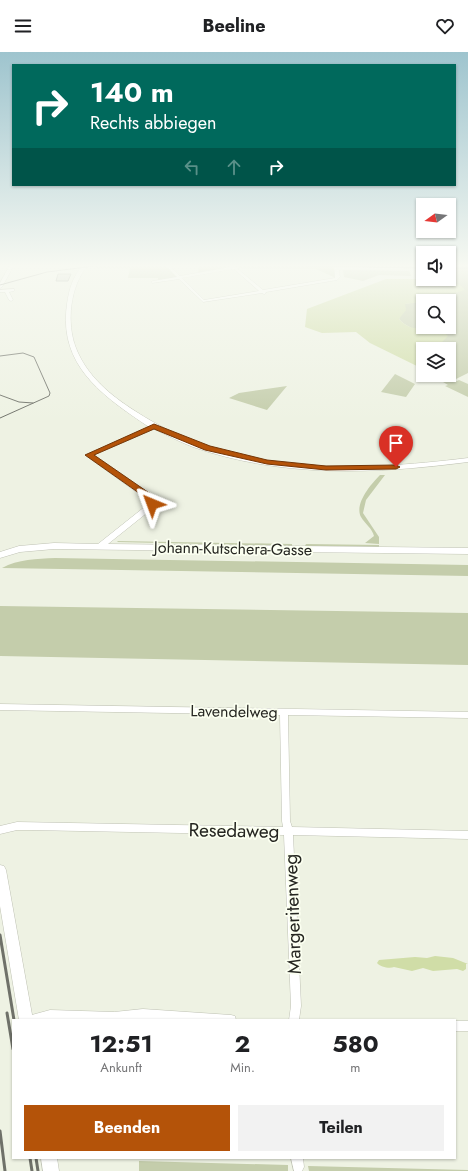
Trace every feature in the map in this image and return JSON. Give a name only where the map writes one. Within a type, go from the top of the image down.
[{"type":"street","points":[[69,317],[69,327],[73,347],[87,372],[103,390],[126,409],[154,426],[178,437],[216,450],[252,459],[300,467],[379,468],[426,465],[468,460]]},
{"type":"street","points":[[100,546],[153,502],[149,497],[89,455],[154,426]]},
{"type":"street","name":"Johann-Kutschera-Gasse","points":[[0,555],[37,546],[468,551]]},
{"type":"street","name":"Lavendelweg","points":[[0,707],[468,715]]},
{"type":"street","name":"Margeritenweg","points":[[284,712],[286,821],[288,831],[296,999],[294,1019]]},
{"type":"street","name":"Resedaweg","points":[[0,830],[17,826],[30,826],[468,835]]},
{"type":"street","points":[[0,870],[26,1019]]},
{"type":"street","points":[[36,1019],[50,1015],[114,1017],[143,1014],[216,1019]]},
{"type":"street","points":[[456,1026],[468,1026]]},
{"type":"street","points":[[49,1159],[51,1171]]},
{"type":"shaded area","points":[[306,317],[400,317],[399,319],[405,324],[416,328],[416,334],[445,334],[448,336],[442,342],[416,342],[416,366],[370,343],[356,332],[322,333],[305,327]]},
{"type":"shaded area","points":[[400,317],[416,317],[416,330],[404,324],[399,319]]},
{"type":"shaded area","points":[[456,317],[468,317],[468,373],[456,379],[456,342],[440,342],[426,334],[456,334]]},
{"type":"shaded area","points":[[395,374],[415,384],[406,397],[381,392]]},
{"type":"shaded area","points":[[459,380],[468,384],[468,397],[445,386],[448,385],[443,382],[456,382]]},
{"type":"shaded area","points":[[287,386],[267,410],[229,398],[239,393]]},
{"type":"shaded area","points":[[380,475],[385,475],[366,500],[363,513],[379,537],[379,544],[365,543],[374,536],[361,517],[359,512],[360,506],[364,494]]},
{"type":"shaded area","points":[[117,542],[292,544],[292,546]]},
{"type":"shaded area","points":[[306,544],[379,545],[379,547],[305,546]]},
{"type":"shaded area","points":[[55,558],[468,565],[468,576],[2,568],[21,561]]},
{"type":"shaded area","points":[[0,606],[468,613],[468,665],[0,656]]},
{"type":"shaded area","points":[[435,956],[453,958],[468,964],[466,964],[466,969],[463,971],[457,969],[433,971],[423,968],[412,971],[380,966],[377,963],[379,960],[415,957],[427,958]]},
{"type":"shaded area","points":[[139,1161],[288,1165],[288,1171],[139,1171]]},
{"type":"shaded area","points":[[308,1166],[468,1170],[468,1171],[309,1171]]},
{"type":"tram line","points":[[0,356],[23,353],[34,357],[50,393],[49,396],[0,418]]},
{"type":"tram line","points":[[0,395],[19,402],[33,403]]},
{"type":"railway","points":[[0,935],[14,1019]]},
{"type":"railway","points":[[7,1013],[12,1043]]},
{"type":"railway","points":[[0,1131],[5,1171]]},
{"type":"railway","points":[[30,1159],[32,1171]]},
{"type":"railway","points":[[36,1159],[38,1171]]},
{"type":"route","points":[[152,504],[153,502],[149,497],[89,455],[154,426],[167,433],[208,448],[267,462],[309,468],[396,467]]}]
